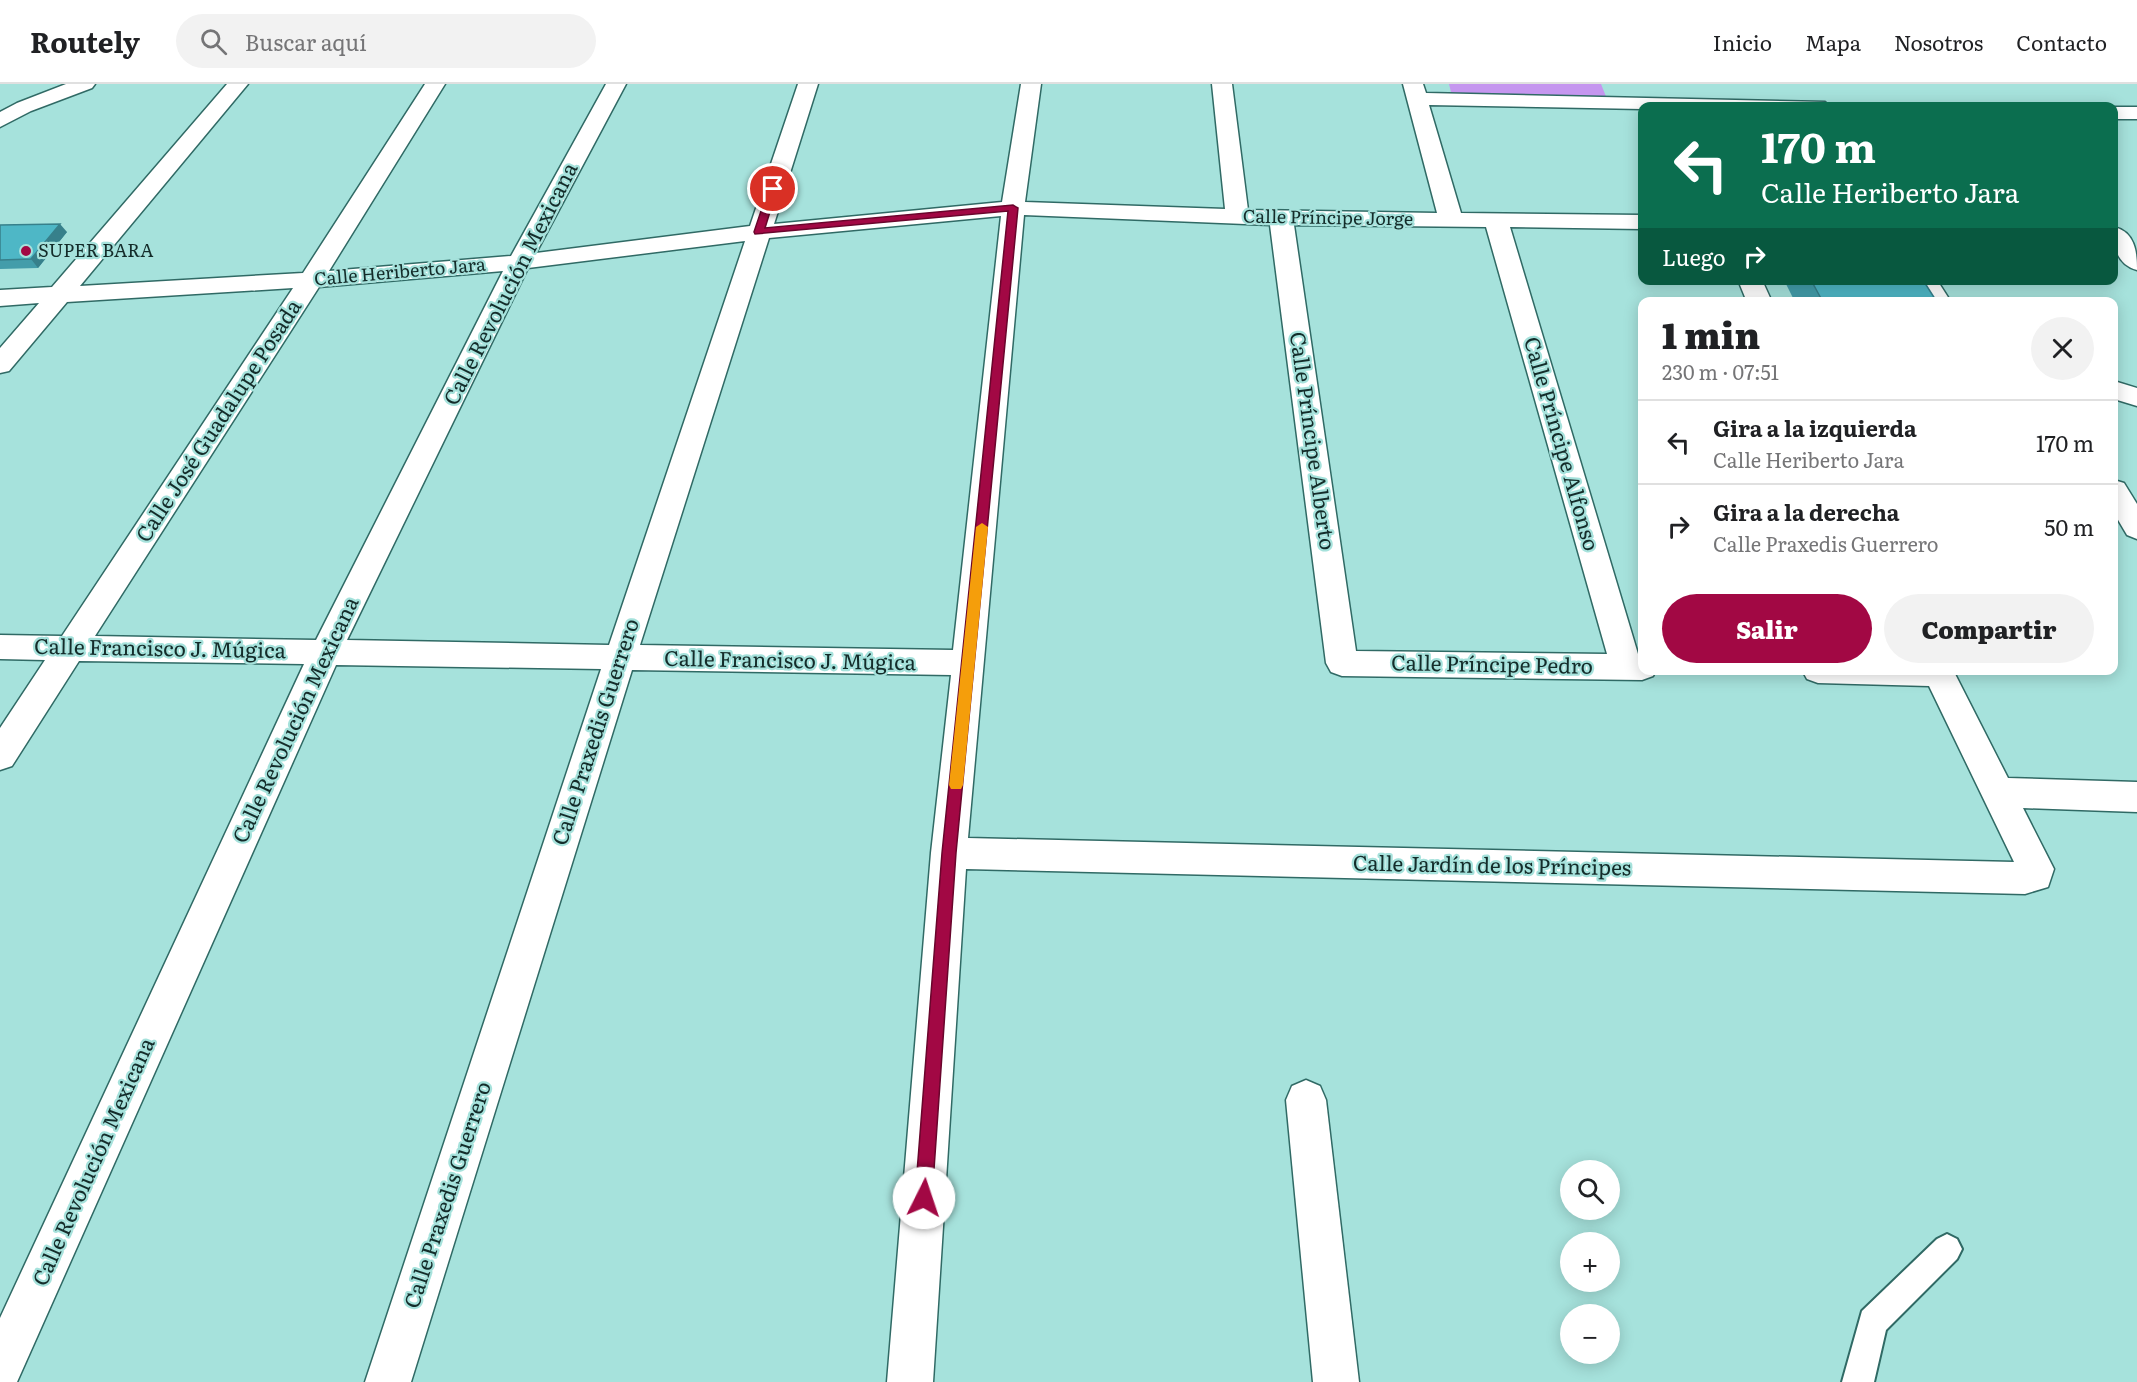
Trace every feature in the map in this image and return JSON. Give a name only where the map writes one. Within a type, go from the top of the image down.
[{"type":"street","points":[[0,121],[24,107],[85,84]]},
{"type":"street","points":[[0,365],[238,84]]},
{"type":"street","name":"Calle José Guadalupe Posada","points":[[0,756],[311,280],[435,84]]},
{"type":"street","name":"Calle Revolución Mexicana","points":[[0,1368],[326,651],[519,262],[616,84]]},
{"type":"street","name":"Calle Praxedis Guerrero","points":[[388,1382],[620,659],[808,84]]},
{"type":"street","points":[[910,1382],[949,853],[1013,208],[1031,84]]},
{"type":"street","points":[[1222,84],[1237,216]]},
{"type":"street","points":[[1800,84],[1811,102]]},
{"type":"street","points":[[1450,220],[1415,92],[1611,93],[1751,102]]},
{"type":"street","points":[[2118,113],[2137,114]]},
{"type":"street","name":"Calle Heriberto Jara","points":[[0,298],[311,280],[519,262],[759,232],[1013,208]]},
{"type":"street","name":"Calle Príncipe Jorge","points":[[1013,208],[1281,218],[1638,222]]},
{"type":"street","name":"Calle Príncipe Alberto","points":[[1281,218],[1342,663]]},
{"type":"street","name":"Calle Príncipe Alfonso","points":[[1496,221],[1634,667]]},
{"type":"street","points":[[2118,239],[2137,263]]},
{"type":"street","points":[[2118,391],[2137,397]]},
{"type":"street","points":[[2118,497],[2137,528]]},
{"type":"street","name":"Calle Francisco J. Múgica","points":[[0,647],[968,663]]},
{"type":"street","name":"Calle Príncipe Pedro","points":[[1342,663],[1634,667]]},
{"type":"street","points":[[1940,675],[1999,792],[2137,797]]},
{"type":"street","name":"Calle Jardín de los Príncipes","points":[[949,853],[2025,878],[2035,876],[2036,869],[1999,792]]},
{"type":"street","points":[[1306,1101],[1336,1382]]},
{"type":"lane","points":[[1858,1382],[1873,1322],[1947,1249]]},
{"type":"shaded area","points":[[1449,84],[1601,84],[1607,99],[1452,96]]},
{"type":"building","points":[[60,224],[31,259],[0,260],[0,225]]},
{"type":"building","points":[[1814,285],[1926,285],[1934,297],[1820,297]]},
{"type":"slow traffic","points":[[956,785],[982,527]]},
{"type":"place","name":"SUPER BARA","points":[[26,251]]},
{"type":"route","points":[[773,189],[759,232],[1013,208],[949,853],[924,1198]]}]
